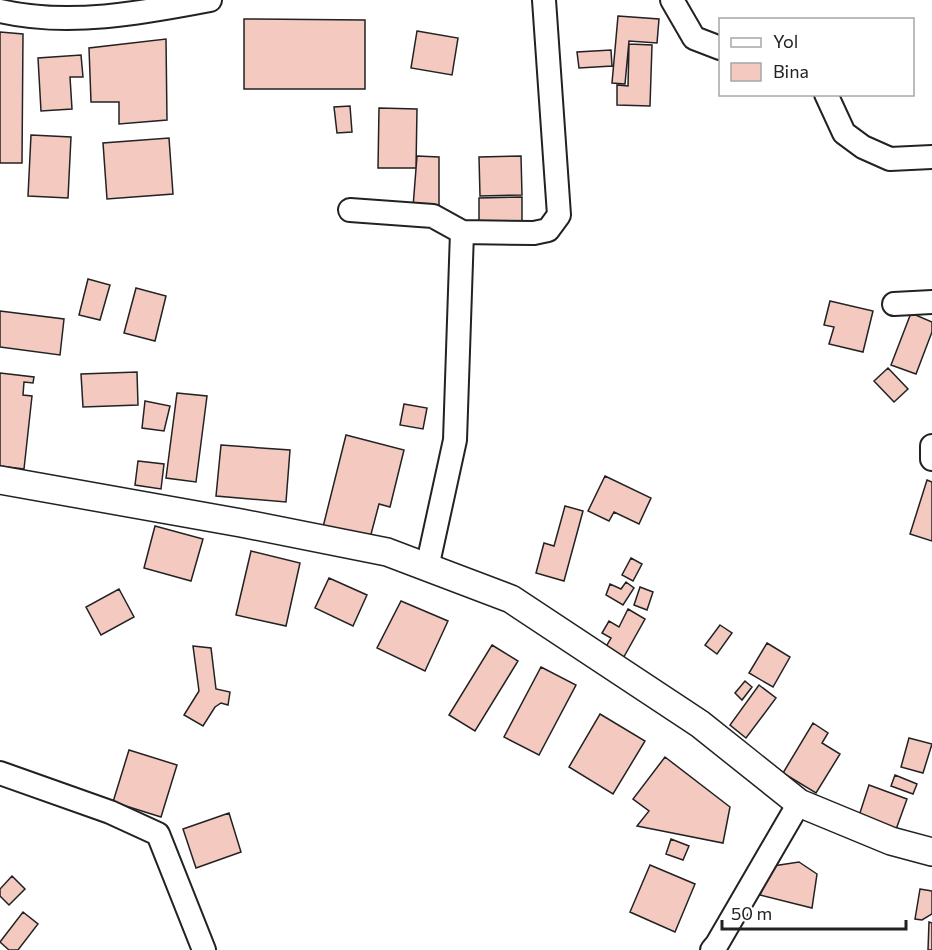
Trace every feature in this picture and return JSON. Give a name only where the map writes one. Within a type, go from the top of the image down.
[{"type":"street","points":[[0,11],[30,18],[135,14],[210,0]]},
{"type":"street","points":[[350,210],[434,216],[462,232],[534,233],[548,230],[559,215],[544,0]]},
{"type":"street","points":[[672,0],[694,38],[719,48]]},
{"type":"street","points":[[827,96],[844,133],[863,147],[890,159],[932,157]]},
{"type":"street","points":[[427,568],[455,440],[462,232]]},
{"type":"street","points":[[894,304],[932,302]]},
{"type":"street","points":[[932,446],[932,459]]},
{"type":"street","points":[[0,480],[387,552],[511,599],[700,724],[799,802],[891,841],[932,852]]},
{"type":"street","points":[[0,773],[110,812],[158,834],[204,950]]},
{"type":"street","points":[[712,950],[799,802]]},
{"type":"building","points":[[618,16],[659,19],[657,43],[629,41],[625,84],[612,83]]},
{"type":"building","points":[[244,19],[365,20],[365,89],[244,89]]},
{"type":"building","points":[[417,31],[458,38],[452,75],[411,68]]},
{"type":"building","points":[[0,32],[23,34],[22,163],[0,163]]},
{"type":"building","points":[[166,39],[167,120],[119,124],[119,102],[91,102],[89,48]]},
{"type":"building","points":[[629,44],[652,45],[650,106],[617,105],[617,85],[628,86]]},
{"type":"building","points":[[611,50],[612,66],[579,68],[577,52]]},
{"type":"building","points":[[81,55],[83,77],[70,77],[72,109],[41,111],[38,58]]},
{"type":"building","points":[[350,106],[352,132],[337,133],[334,107]]},
{"type":"building","points":[[379,108],[417,109],[416,168],[378,168]]},
{"type":"building","points":[[31,135],[71,137],[68,198],[28,196]]},
{"type":"building","points":[[169,138],[173,194],[107,199],[103,143]]},
{"type":"building","points":[[417,156],[439,157],[439,210],[413,207]]},
{"type":"building","points":[[521,156],[522,195],[480,196],[479,157]]},
{"type":"building","points":[[522,197],[522,222],[479,223],[479,198]]},
{"type":"building","points":[[88,279],[110,285],[100,320],[79,315]]},
{"type":"building","points":[[136,288],[166,296],[155,341],[124,333]]},
{"type":"building","points":[[830,301],[873,311],[863,352],[829,344],[834,327],[824,325]]},
{"type":"building","points":[[0,311],[64,319],[60,355],[0,347]]},
{"type":"building","points":[[911,313],[932,322],[932,332],[916,374],[891,365]]},
{"type":"building","points":[[888,368],[908,389],[894,402],[874,381]]},
{"type":"building","points":[[137,372],[138,405],[83,407],[81,374]]},
{"type":"building","points":[[0,373],[34,377],[33,383],[24,382],[23,395],[32,396],[24,469],[0,466]]},
{"type":"building","points":[[177,393],[207,396],[196,482],[166,478]]},
{"type":"building","points":[[145,401],[170,406],[164,431],[142,428]]},
{"type":"building","points":[[404,404],[427,408],[423,429],[400,425]]},
{"type":"building","points":[[346,435],[404,450],[390,507],[379,504],[370,538],[323,527]]},
{"type":"building","points":[[221,445],[290,450],[286,502],[216,496]]},
{"type":"building","points":[[138,461],[164,464],[161,489],[135,485]]},
{"type":"building","points":[[605,476],[651,498],[639,524],[614,512],[609,521],[588,511]]},
{"type":"building","points":[[927,480],[932,482],[932,541],[910,534]]},
{"type":"building","points":[[565,506],[583,511],[564,581],[536,573],[544,543],[554,546]]},
{"type":"building","points":[[155,526],[203,539],[191,581],[144,568]]},
{"type":"building","points":[[251,551],[300,563],[286,626],[236,615]]},
{"type":"building","points":[[631,558],[642,564],[633,581],[622,575]]},
{"type":"building","points":[[329,578],[367,595],[353,626],[315,608]]},
{"type":"building","points":[[626,582],[634,588],[623,605],[606,595],[610,584],[621,589]]},
{"type":"building","points":[[640,587],[653,592],[647,610],[634,605]]},
{"type":"building","points":[[119,589],[134,617],[101,635],[86,607]]},
{"type":"building","points":[[401,601],[448,621],[425,671],[377,648]]},
{"type":"building","points":[[628,609],[645,619],[621,662],[603,652],[611,638],[602,633],[609,621],[619,627]]},
{"type":"building","points":[[720,625],[732,633],[717,654],[705,645]]},
{"type":"building","points":[[767,643],[790,657],[773,687],[749,673]]},
{"type":"building","points":[[492,645],[518,661],[475,731],[449,715]]},
{"type":"building","points":[[193,646],[211,648],[216,689],[230,692],[228,705],[221,703],[215,707],[203,726],[184,715],[199,691]]},
{"type":"building","points":[[541,667],[576,685],[539,755],[504,737]]},
{"type":"building","points":[[745,681],[752,687],[742,700],[735,693]]},
{"type":"building","points":[[759,685],[776,698],[746,738],[730,725]]},
{"type":"building","points":[[600,714],[645,741],[613,794],[569,767]]},
{"type":"building","points":[[813,723],[828,733],[822,743],[840,754],[816,793],[783,773]]},
{"type":"building","points":[[909,738],[932,744],[923,773],[901,767]]},
{"type":"building","points":[[129,750],[177,765],[161,817],[113,802]]},
{"type":"building","points":[[665,757],[730,807],[723,843],[637,826],[649,811],[633,799]]},
{"type":"building","points":[[895,775],[917,784],[913,794],[891,786]]},
{"type":"building","points":[[869,785],[907,799],[894,835],[857,822]]},
{"type":"building","points":[[229,813],[241,852],[196,868],[183,829]]},
{"type":"building","points":[[671,839],[689,846],[683,860],[666,854]]},
{"type":"building","points":[[799,862],[817,874],[812,908],[760,895],[773,866]]},
{"type":"building","points":[[650,865],[695,884],[675,932],[630,912]]},
{"type":"building","points":[[12,876],[25,889],[9,905],[0,896],[0,889]]},
{"type":"building","points":[[920,889],[932,891],[932,914],[922,920],[915,919]]},
{"type":"building","points":[[23,912],[38,924],[18,950],[9,950],[0,942]]},
{"type":"building","points":[[929,922],[932,923],[932,950],[928,950]]}]
